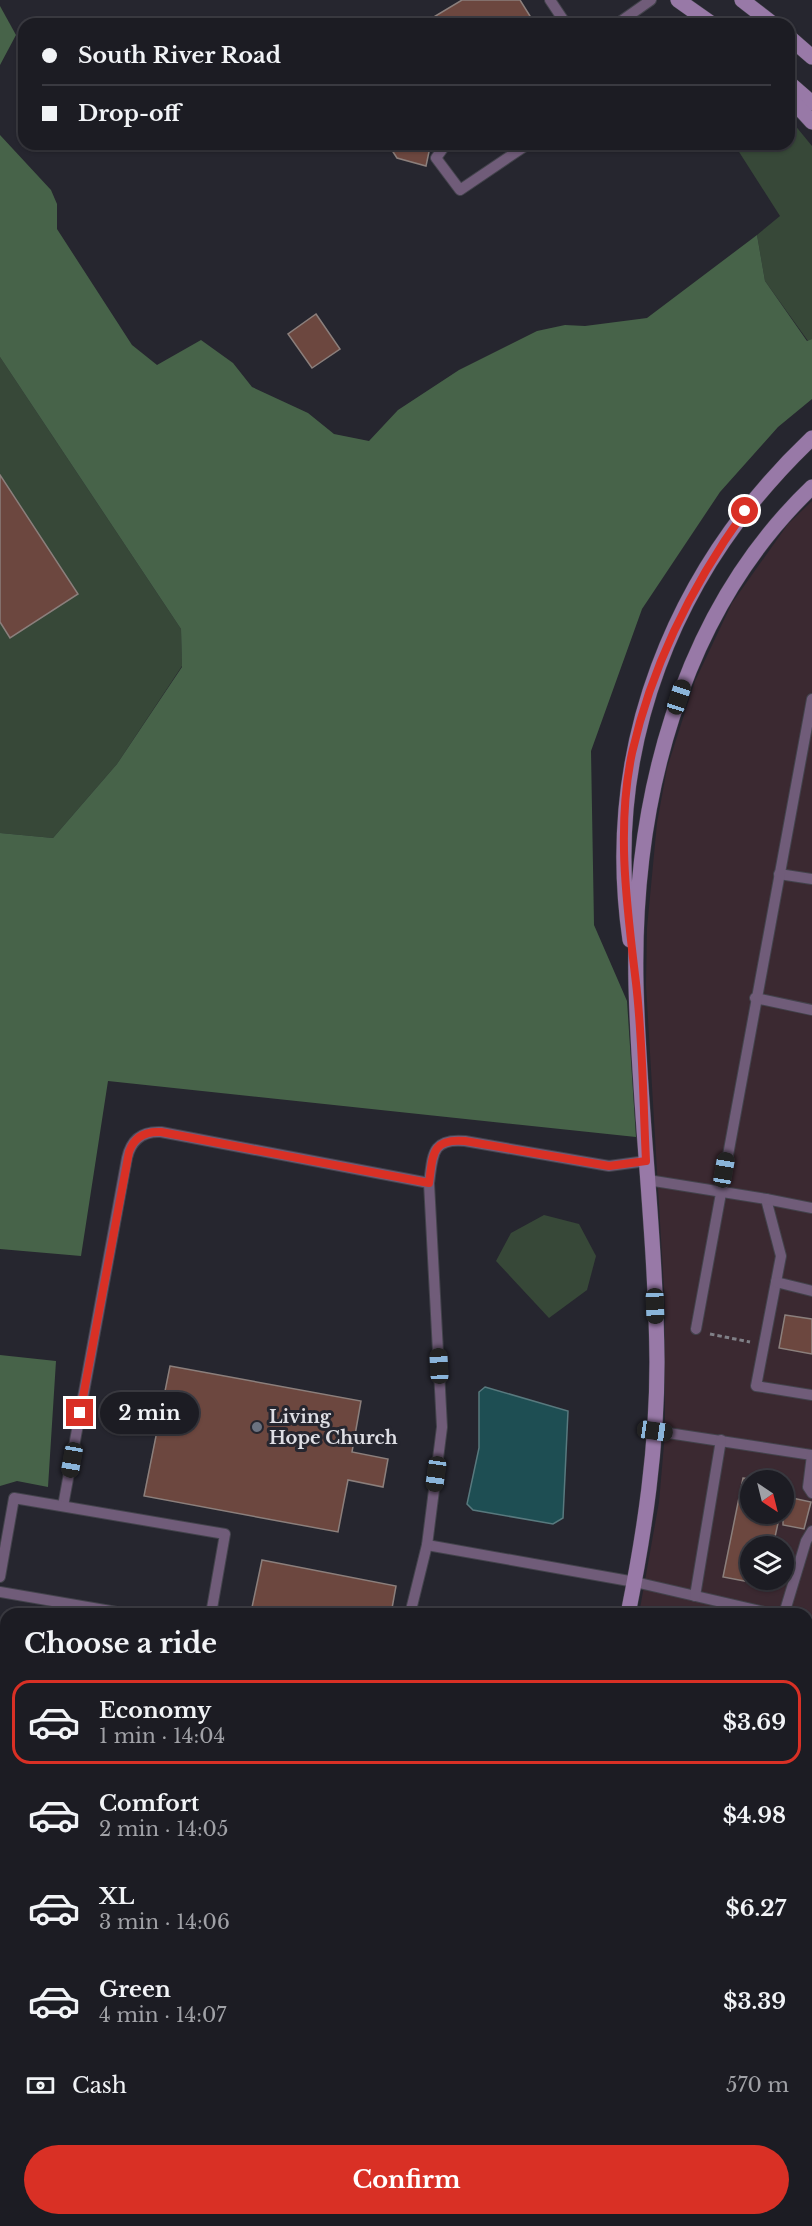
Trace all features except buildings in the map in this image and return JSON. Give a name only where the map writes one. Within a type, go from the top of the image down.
[{"type":"main road","points":[[678,0],[704,18]]},
{"type":"main road","points":[[742,0],[765,18]]},
{"type":"main road","points":[[795,42],[812,57]]},
{"type":"main road","points":[[795,88],[812,104]]},
{"type":"main road","points":[[795,104],[812,122]]},
{"type":"main road","points":[[636,985],[626,917],[623,841],[632,754],[651,687],[664,649],[687,602],[724,541],[768,483],[812,438]]},
{"type":"main road","points":[[629,1608],[649,1500],[655,1431],[657,1362],[636,985],[637,926],[648,821],[658,765],[686,676],[723,597],[750,556],[781,517],[812,487]]},
{"type":"lane","points":[[550,0],[562,18]]},
{"type":"lane","points":[[628,18],[651,0]]},
{"type":"lane","points":[[442,150],[436,158],[460,190],[519,150]]},
{"type":"lane","points":[[700,1331],[720,1192],[812,699]]},
{"type":"lane","points":[[779,874],[812,879]]},
{"type":"lane","points":[[755,998],[812,1010]]},
{"type":"lane","points":[[63,1506],[127,1158],[131,1146],[138,1138],[148,1133],[161,1132],[429,1183]]},
{"type":"lane","points":[[411,1608],[427,1545],[442,1427],[429,1183],[433,1157],[438,1145],[445,1141],[465,1141],[609,1166],[646,1161]]},
{"type":"lane","points":[[648,1180],[812,1208]]},
{"type":"lane","points":[[766,1199],[781,1256],[756,1386],[812,1395]]},
{"type":"lane","points":[[776,1282],[812,1291]]},
{"type":"lane","points":[[655,1431],[812,1455],[808,1487],[812,1493]]},
{"type":"lane","points":[[695,1596],[722,1440]]},
{"type":"lane","points":[[0,1577],[14,1498],[225,1534],[212,1608]]},
{"type":"lane","points":[[786,1608],[806,1541],[812,1531]]},
{"type":"lane","points":[[427,1545],[635,1582],[747,1608]]},
{"type":"lane","points":[[0,1593],[91,1608]]},
{"type":"path","points":[[700,1331],[764,1344]]},
{"type":"shaded area","points":[[812,501],[812,1608],[640,1608],[659,1502],[665,1433],[665,1306],[646,985],[647,928],[657,823],[667,768],[695,681],[732,603],[788,524]]},
{"type":"green space","points":[[0,6],[16,35],[0,65]]},
{"type":"green space","points":[[795,125],[812,146],[812,339],[808,341],[765,281],[757,235],[780,216],[738,150],[795,150]]},
{"type":"green space","points":[[0,135],[51,190],[57,204],[57,229],[132,345],[157,365],[201,340],[233,363],[252,387],[308,413],[334,434],[369,441],[398,410],[459,370],[537,331],[565,325],[585,326],[647,318],[757,235],[765,281],[807,341],[812,339],[812,399],[778,427],[720,492],[642,609],[591,751],[594,925],[627,1001],[636,1137],[108,1081],[81,1256],[0,1249],[0,833],[53,838],[117,764],[182,667],[181,629],[0,357]]},
{"type":"green space","points":[[0,357],[181,629],[182,666],[117,764],[53,838],[0,833]]},
{"type":"green space","points":[[544,1215],[579,1224],[596,1256],[587,1290],[549,1318],[496,1261],[511,1233]]},
{"type":"green space","points":[[0,1355],[56,1361],[48,1487],[17,1481],[0,1486]]},
{"type":"water","points":[[485,1387],[568,1411],[563,1518],[553,1524],[473,1510],[467,1504],[479,1448],[479,1392]]},
{"type":"place","name":"Living Hope Church","points":[[257,1427]]},
{"type":"route","points":[[80,1413],[129,1152],[134,1142],[142,1135],[161,1132],[429,1183],[433,1157],[438,1145],[445,1141],[465,1141],[609,1166],[646,1161],[636,985],[626,917],[623,841],[632,754],[664,649],[703,573],[745,511]]}]
